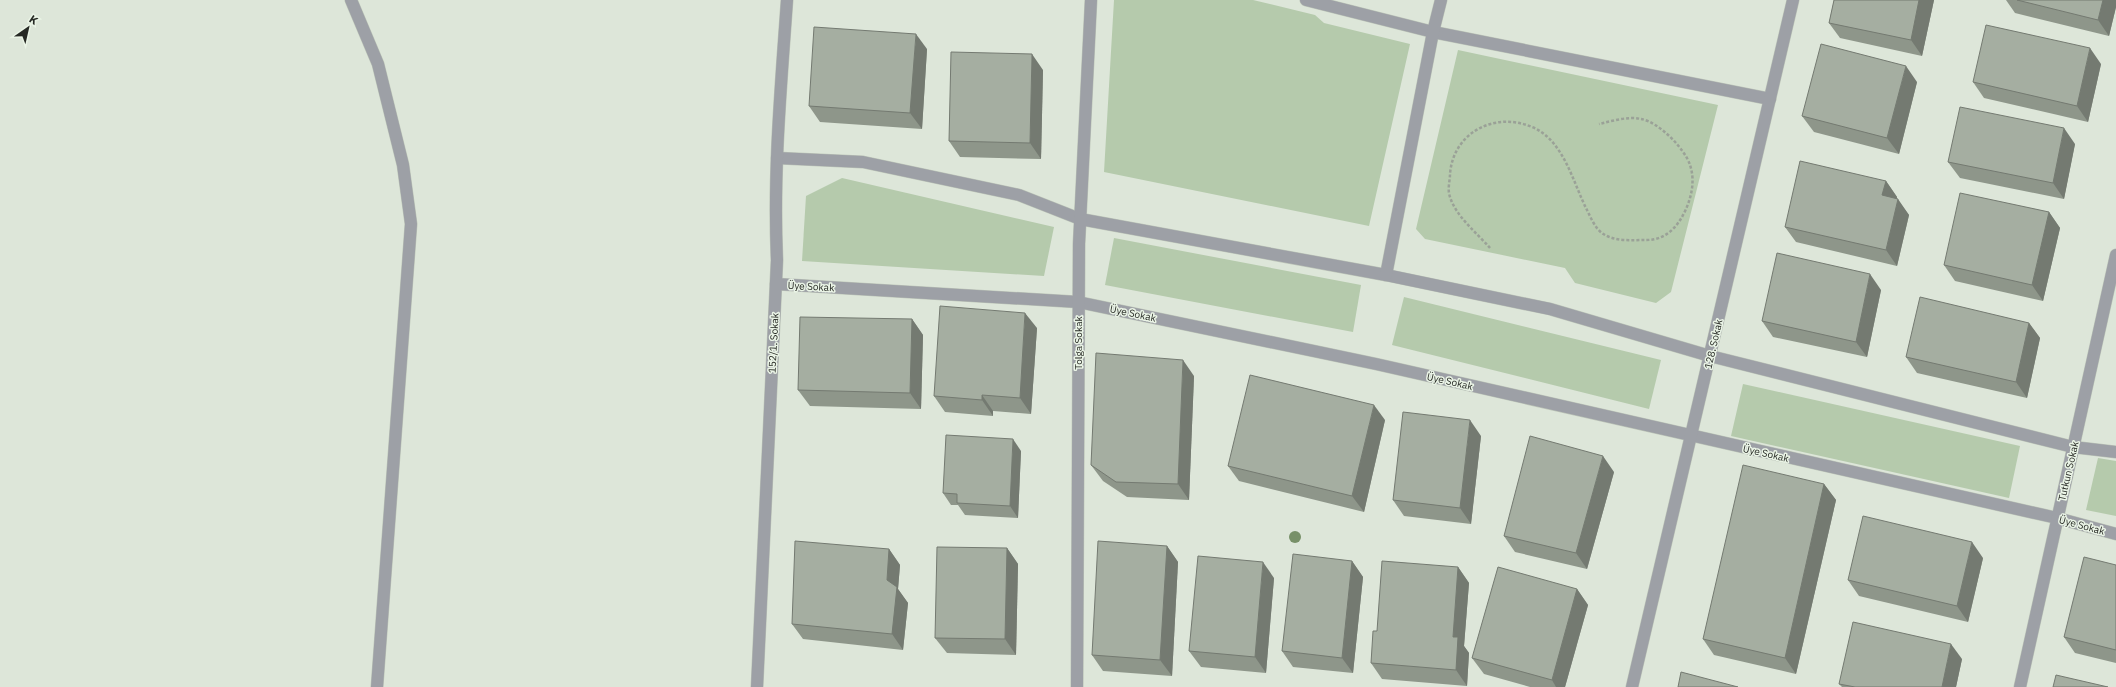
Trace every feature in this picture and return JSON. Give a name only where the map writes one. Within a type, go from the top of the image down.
[{"type":"street","points":[[351,0],[378,64],[403,164],[411,224],[376,687]]},
{"type":"street","name":"152/1. Sokak","points":[[757,687],[776,284],[777,158],[787,0]]},
{"type":"street","name":"Tolga Sokak","points":[[1077,687],[1078,302],[1080,219],[1091,0]]},
{"type":"street","points":[[1306,0],[1433,32],[1770,99]]},
{"type":"street","points":[[1386,275],[1433,32],[1441,0]]},
{"type":"street","name":"128. Sokak","points":[[1632,687],[1793,0]]},
{"type":"street","points":[[777,158],[863,162],[1019,195],[1080,219],[1386,275],[1550,309],[1710,356],[2073,446],[2116,452]]},
{"type":"street","name":"Tutkun Sokak","points":[[2020,687],[2116,255]]},
{"type":"street","name":"Üye Sokak","points":[[776,284],[1078,302],[1376,364],[1691,437],[2057,518],[2116,534]]},
{"type":"path","points":[[1490,248],[1457,211],[1448,192],[1450,168],[1457,149],[1471,133],[1494,122],[1515,121],[1534,127],[1547,138],[1563,157],[1578,193],[1593,222],[1602,233],[1617,240],[1657,240],[1672,231],[1682,218],[1690,200],[1693,181],[1690,164],[1674,140],[1658,127],[1642,119],[1618,119],[1599,124]]},
{"type":"green space","points":[[1114,0],[1253,0],[1315,15],[1324,23],[1410,44],[1369,226],[1104,172]]},
{"type":"green space","points":[[1458,50],[1718,105],[1671,292],[1656,303],[1575,283],[1565,268],[1425,239],[1416,229]]},
{"type":"green space","points":[[842,178],[1054,227],[1044,276],[802,261],[806,196]]},
{"type":"green space","points":[[1114,238],[1361,285],[1353,332],[1105,285]]},
{"type":"green space","points":[[1404,297],[1661,360],[1649,409],[1392,345]]},
{"type":"green space","points":[[1743,384],[2020,446],[2009,498],[1731,436]]},
{"type":"green space","points":[[2098,458],[2116,461],[2116,516],[2086,510]]},
{"type":"building","points":[[1834,0],[1919,0],[1911,40],[1829,23]]},
{"type":"building","points":[[2017,0],[2103,0],[2098,20]]},
{"type":"building","points":[[1986,25],[2090,48],[2077,106],[1973,82]]},
{"type":"building","points":[[814,27],[916,34],[910,113],[809,106]]},
{"type":"building","points":[[1821,44],[1906,66],[1887,138],[1802,116]]},
{"type":"building","points":[[951,52],[1032,54],[1030,143],[949,141]]},
{"type":"building","points":[[1960,107],[2064,128],[2053,183],[1948,162]]},
{"type":"building","points":[[1800,161],[1886,181],[1882,195],[1898,199],[1886,250],[1785,227]]},
{"type":"building","points":[[1960,193],[2049,212],[2032,285],[1944,265]]},
{"type":"building","points":[[1777,253],[1870,274],[1856,342],[1762,321]]},
{"type":"building","points":[[1920,297],[2029,323],[2016,382],[1906,357]]},
{"type":"building","points":[[940,306],[1025,313],[1020,398],[982,395],[982,400],[934,396]]},
{"type":"building","points":[[800,317],[912,319],[910,393],[798,390]]},
{"type":"building","points":[[1096,353],[1183,360],[1178,484],[1116,482],[1091,465]]},
{"type":"building","points":[[1250,375],[1374,405],[1352,496],[1228,466]]},
{"type":"building","points":[[1403,412],[1470,420],[1460,508],[1393,500]]},
{"type":"building","points":[[946,435],[1013,439],[1010,506],[957,503],[957,494],[943,493]]},
{"type":"building","points":[[1530,436],[1603,456],[1576,553],[1504,536]]},
{"type":"building","points":[[1743,465],[1824,484],[1785,658],[1703,639]]},
{"type":"building","points":[[1863,516],[1972,542],[1957,606],[1848,580]]},
{"type":"building","points":[[795,541],[889,549],[887,580],[897,587],[892,634],[792,624]]},
{"type":"building","points":[[1098,541],[1167,546],[1160,660],[1092,655]]},
{"type":"building","points":[[937,547],[1007,548],[1005,639],[935,638]]},
{"type":"building","points":[[1293,554],[1352,561],[1342,658],[1282,651]]},
{"type":"building","points":[[1198,556],[1263,562],[1255,657],[1189,651]]},
{"type":"building","points":[[2084,557],[2116,565],[2116,650],[2064,637]]},
{"type":"building","points":[[1382,561],[1458,567],[1453,637],[1458,637],[1456,670],[1371,663],[1373,631],[1377,631]]},
{"type":"building","points":[[1498,567],[1577,589],[1552,680],[1472,658]]},
{"type":"building","points":[[1853,622],[1951,644],[1942,687],[1855,687],[1839,684]]},
{"type":"building","points":[[1681,672],[1738,687],[1678,687]]},
{"type":"building","points":[[2056,675],[2108,687],[2053,687]]}]
